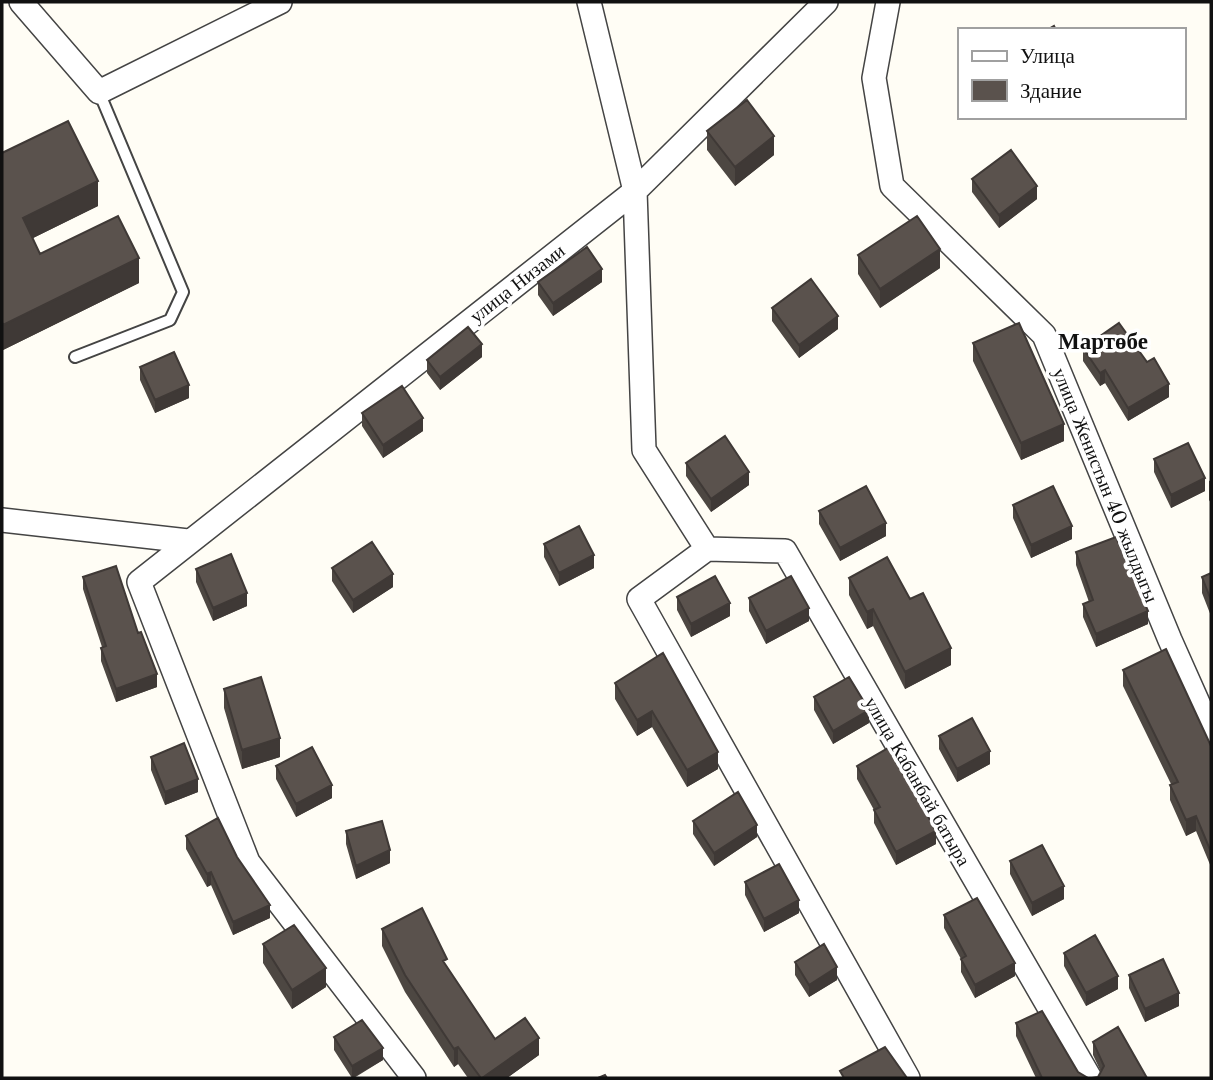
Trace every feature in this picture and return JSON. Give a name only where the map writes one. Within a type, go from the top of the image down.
[{"type":"street","points":[[21,2],[99,92],[280,2]]},
{"type":"street","points":[[589,2],[635,191],[644,450],[707,549],[639,599],[908,1078]]},
{"type":"street","name":"улица Низами","points":[[414,1078],[248,862],[139,582],[635,191],[826,2]]},
{"type":"street","name":"улица Женистын 40 жылдыгы","points":[[888,2],[874,78],[892,186],[1044,335],[1170,640],[1211,732]]},
{"type":"street","points":[[2,520],[188,541]]},
{"type":"street","name":"улица Кабанбай батыра","points":[[707,549],[785,551],[1090,1078]]},
{"type":"lane","points":[[75,357],[170,320],[183,292],[99,92]]},
{"type":"building","points":[[747,100],[774,136],[735,167],[707,131]]},
{"type":"building","points":[[68,121],[98,181],[23,218],[40,254],[118,216],[139,258],[3,325],[2,153]]},
{"type":"building","points":[[1011,150],[1037,186],[999,215],[972,179]]},
{"type":"building","points":[[917,216],[940,249],[880,289],[858,255]]},
{"type":"building","points":[[587,247],[602,269],[553,303],[538,282]]},
{"type":"building","points":[[811,279],[838,316],[799,345],[772,308]]},
{"type":"building","points":[[1019,323],[1064,424],[1021,443],[973,343]]},
{"type":"building","points":[[1119,323],[1147,362],[1154,358],[1169,384],[1128,408],[1105,370],[1100,373],[1083,348]]},
{"type":"building","points":[[468,327],[482,344],[440,377],[427,360]]},
{"type":"building","points":[[174,352],[189,385],[155,400],[140,367]]},
{"type":"building","points":[[402,386],[423,418],[383,445],[362,413]]},
{"type":"building","points":[[725,436],[749,472],[711,499],[686,463]]},
{"type":"building","points":[[1188,443],[1205,478],[1171,495],[1154,459]]},
{"type":"building","points":[[866,486],[886,523],[840,548],[819,511]]},
{"type":"building","points":[[1053,486],[1072,526],[1031,545],[1013,505]]},
{"type":"building","points":[[579,526],[594,555],[559,573],[544,544]]},
{"type":"building","points":[[1116,537],[1148,611],[1096,634],[1083,604],[1093,600],[1076,552]]},
{"type":"building","points":[[372,542],[393,574],[353,600],[332,568]]},
{"type":"building","points":[[231,554],[247,593],[213,608],[196,569]]},
{"type":"building","points":[[887,557],[910,599],[923,593],[951,648],[905,672],[873,609],[867,612],[849,578]]},
{"type":"building","points":[[116,566],[138,633],[141,632],[157,674],[116,689],[101,648],[106,646],[83,577]]},
{"type":"building","points":[[1211,573],[1211,600],[1202,577]]},
{"type":"building","points":[[715,576],[730,603],[691,624],[677,597]]},
{"type":"building","points":[[791,576],[809,608],[766,631],[749,598]]},
{"type":"building","points":[[1166,649],[1211,746],[1211,852],[1196,816],[1186,820],[1170,785],[1178,782],[1123,670]]},
{"type":"building","points":[[663,653],[718,752],[687,770],[652,711],[637,720],[615,683]]},
{"type":"building","points":[[261,677],[280,738],[242,750],[224,689]]},
{"type":"building","points":[[849,677],[869,710],[833,731],[814,697]]},
{"type":"building","points":[[972,718],[990,751],[957,769],[939,736]]},
{"type":"building","points":[[184,743],[198,779],[165,792],[151,757]]},
{"type":"building","points":[[312,747],[332,785],[296,804],[276,766]]},
{"type":"building","points":[[890,747],[936,831],[896,852],[874,810],[880,807],[857,766]]},
{"type":"building","points":[[738,792],[757,825],[714,853],[693,821]]},
{"type":"building","points":[[218,818],[237,857],[270,905],[233,922],[211,872],[207,874],[186,836]]},
{"type":"building","points":[[382,821],[390,850],[356,866],[346,831]]},
{"type":"building","points":[[1042,845],[1064,886],[1032,903],[1010,861]]},
{"type":"building","points":[[779,864],[799,900],[764,919],[745,882]]},
{"type":"building","points":[[977,898],[1015,963],[975,985],[961,959],[966,956],[944,915]]},
{"type":"building","points":[[422,908],[447,959],[443,961],[495,1039],[525,1018],[539,1038],[482,1078],[458,1047],[454,1049],[405,975],[382,929]]},
{"type":"building","points":[[294,925],[326,968],[292,990],[263,944]]},
{"type":"building","points":[[1095,935],[1118,976],[1086,993],[1064,953]]},
{"type":"building","points":[[824,944],[837,967],[809,985],[795,962]]},
{"type":"building","points":[[1163,959],[1179,993],[1145,1009],[1129,975]]},
{"type":"building","points":[[1042,1011],[1078,1072],[1088,1078],[1042,1078],[1016,1023]]},
{"type":"building","points":[[362,1020],[383,1048],[352,1066],[334,1037]]},
{"type":"building","points":[[1118,1027],[1147,1078],[1092,1078],[1098,1077],[1104,1066],[1093,1042]]},
{"type":"building","points":[[885,1047],[907,1078],[844,1078],[840,1071]]},
{"type":"district","name":"Мартөбе","points":[[1103,341]]}]
